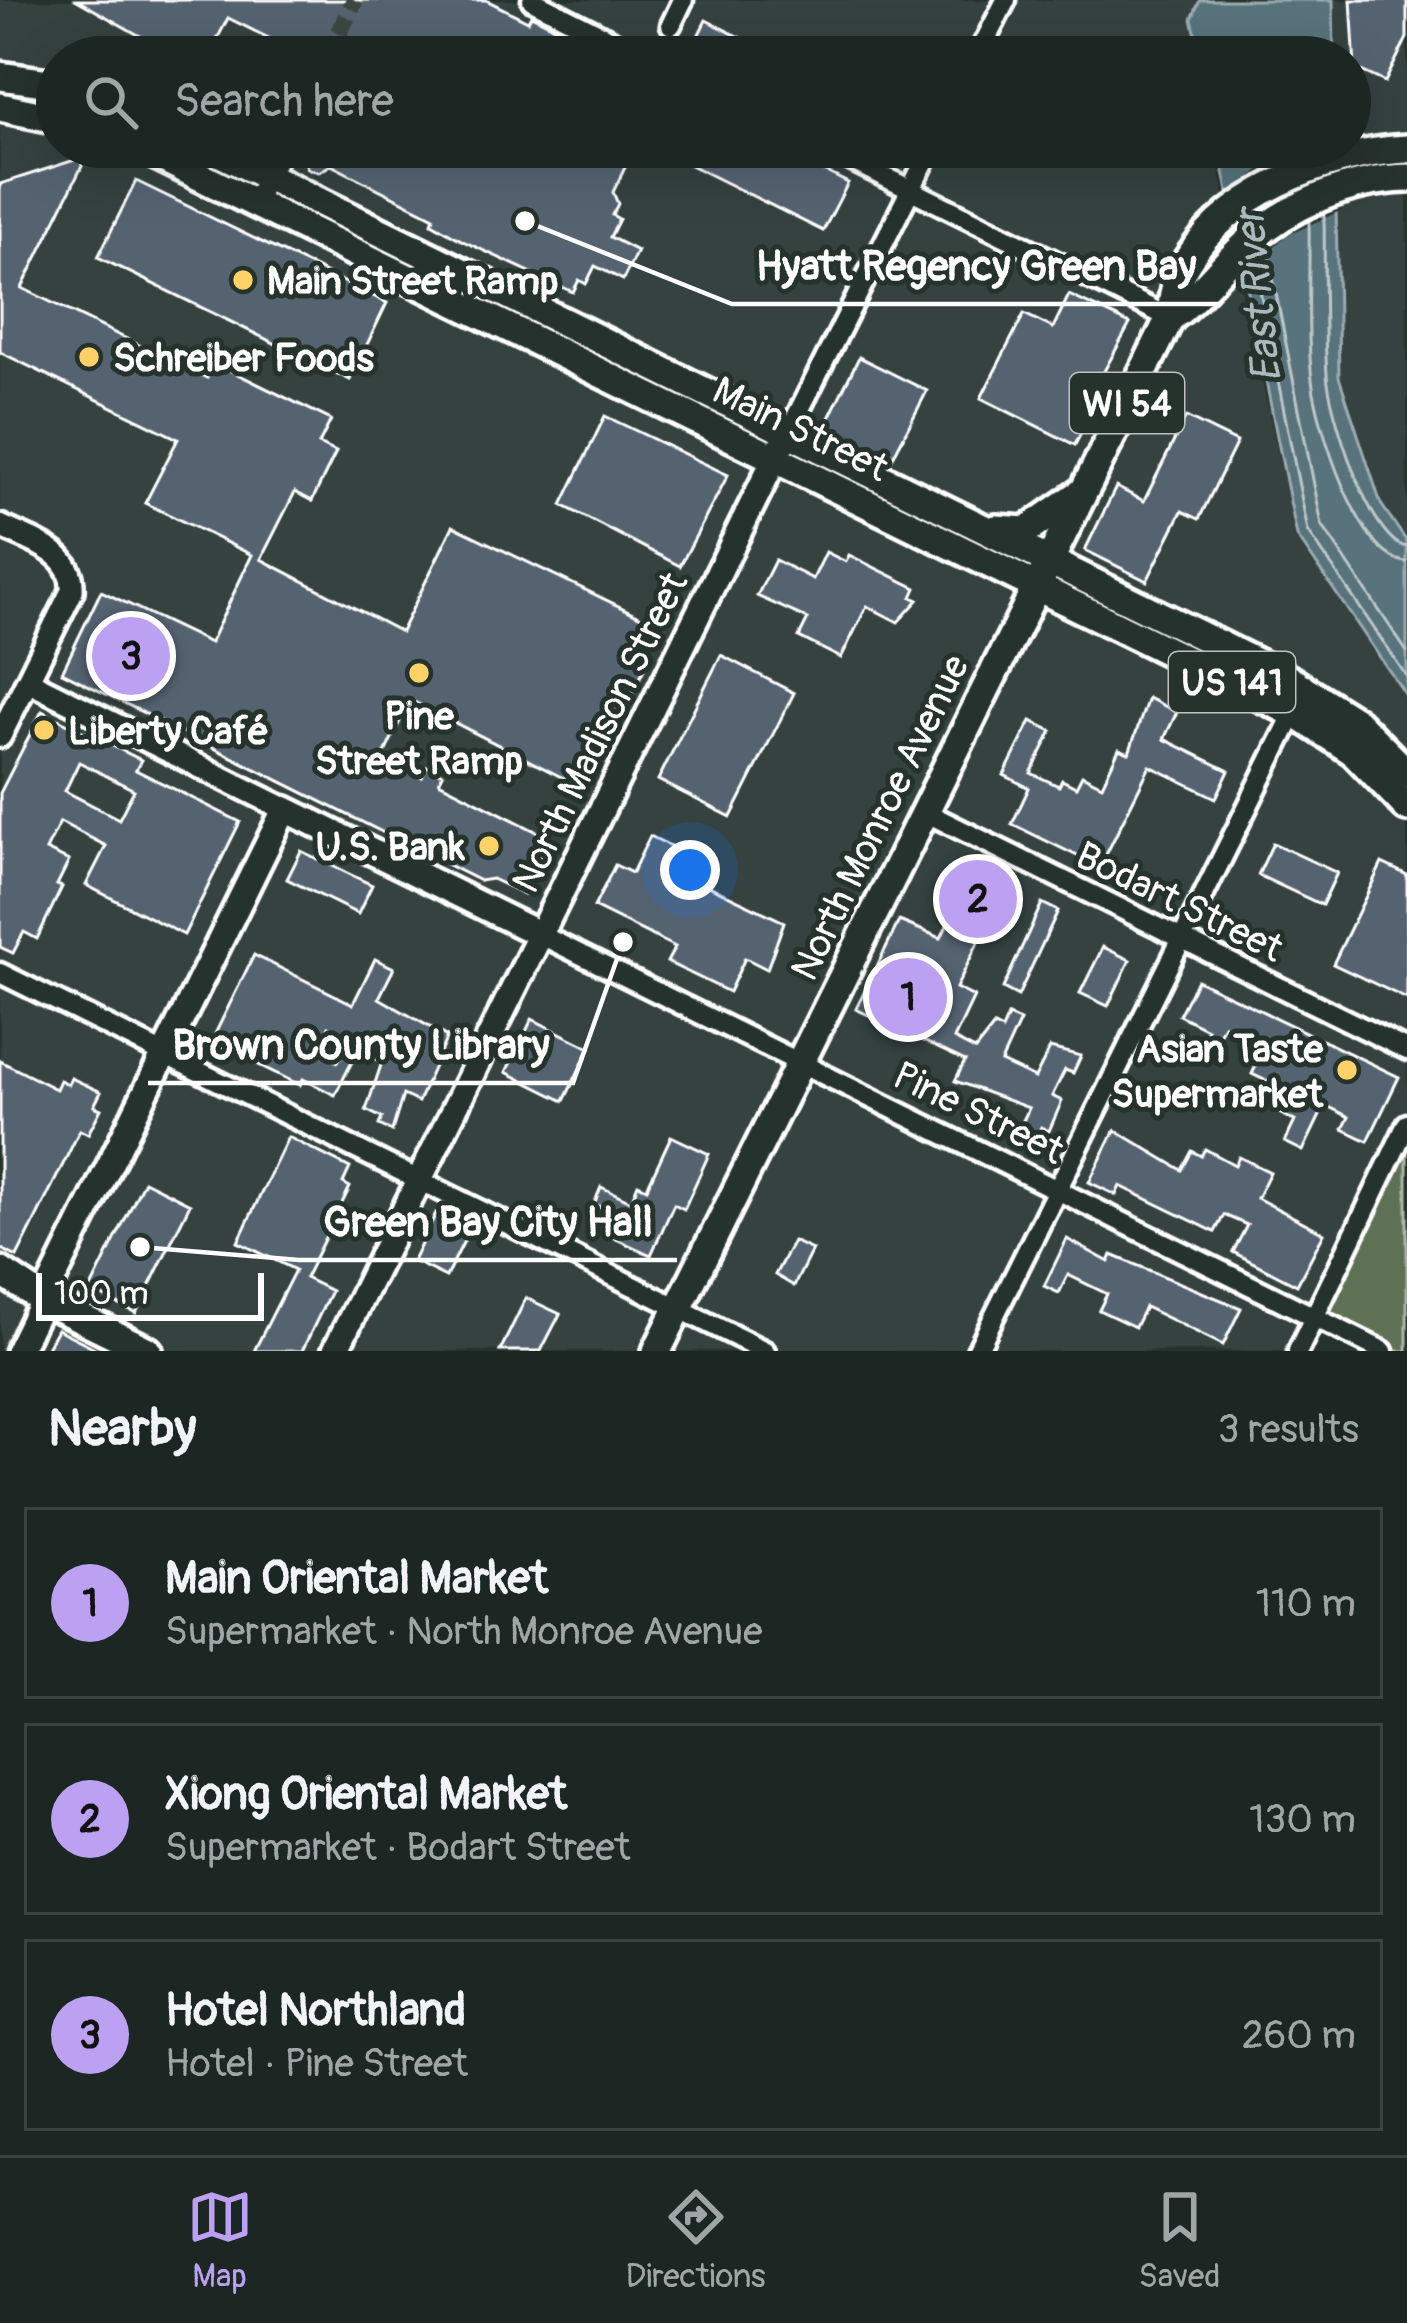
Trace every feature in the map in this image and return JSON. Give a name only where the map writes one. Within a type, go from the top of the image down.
[{"type":"main road","points":[[0,76],[36,81]]},
{"type":"main road","points":[[0,107],[36,115]]},
{"type":"main road","name":"WI 54","points":[[1371,165],[1407,149]]},
{"type":"main road","name":"Main Street","points":[[200,168],[261,189],[1300,701],[1356,722],[1407,773]]},
{"type":"main road","name":"Main Street","points":[[234,168],[261,189]]},
{"type":"main road","name":"WI 54","points":[[1170,318],[1203,294],[1234,255],[1285,215],[1363,168]]},
{"type":"main road","name":"WI 54","points":[[1170,318],[1179,276],[1228,218],[1295,175],[1354,172],[1407,178]]},
{"type":"main road","name":"North Monroe Avenue","points":[[657,1351],[1170,318]]},
{"type":"main road","name":"Main Street","points":[[781,446],[971,522],[1043,574]]},
{"type":"main road","name":"North Madison Street","points":[[335,1351],[781,446]]},
{"type":"main road","points":[[971,522],[1026,531],[1085,488]]},
{"type":"main road","name":"Main Street","points":[[1300,701],[1407,807]]},
{"type":"main road","points":[[18,1351],[285,809]]},
{"type":"main road","name":"Pine Street","points":[[285,809],[539,934]]},
{"type":"main road","points":[[0,1271],[42,1299],[148,1351]]},
{"type":"main road","points":[[0,1286],[42,1299]]},
{"type":"street","points":[[532,0],[603,36]]},
{"type":"street","points":[[670,25],[683,0]]},
{"type":"street","points":[[988,36],[1006,0]]},
{"type":"street","points":[[261,189],[272,168]]},
{"type":"street","points":[[866,168],[1170,318]]},
{"type":"street","name":"North Madison Street","points":[[781,446],[921,168]]},
{"type":"street","points":[[0,526],[61,556],[73,578],[72,591],[0,736]]},
{"type":"street","name":"Pine Street","points":[[28,681],[285,809]]},
{"type":"street","points":[[977,1351],[1300,701]]},
{"type":"street","name":"Bodart Street","points":[[925,812],[1407,1050]]},
{"type":"street","name":"Pine Street","points":[[539,934],[1383,1351]]},
{"type":"street","points":[[0,973],[765,1351]]},
{"type":"street","points":[[1298,1351],[1407,1124]]},
{"type":"shaded area","points":[[0,0],[1200,0],[1192,19],[1196,36],[36,36],[36,168],[1220,168],[1238,275],[1297,536],[1407,697],[1407,1124],[1298,1351],[0,1351]]},
{"type":"shaded area","points":[[1333,0],[1407,0],[1407,134],[1371,139],[1371,36],[1334,36]]},
{"type":"shaded area","points":[[1407,193],[1407,542],[1381,504],[1346,411],[1339,376],[1336,207]]},
{"type":"green space","points":[[1407,1124],[1407,1351],[1383,1351],[1315,1317]]},
{"type":"water","points":[[1200,0],[1333,0],[1334,36],[1196,36],[1192,19]]},
{"type":"water","name":"East River","points":[[1223,168],[1335,168],[1339,377],[1381,504],[1407,542],[1407,697],[1297,536]]},
{"type":"pier","points":[[1263,168],[1341,168],[1342,210],[1286,236],[1239,278],[1224,195]]},
{"type":"building","points":[[77,0],[486,0],[528,21],[531,15],[568,36],[264,36],[228,18],[219,36],[140,36]]},
{"type":"building","points":[[1351,0],[1407,0],[1407,38],[1385,82],[1371,75],[1371,36],[1353,36]]},
{"type":"building","points":[[706,20],[737,36],[698,36]]},
{"type":"building","points":[[50,168],[81,168],[22,288],[207,378],[215,363],[331,420],[319,444],[336,452],[312,501],[295,492],[261,559],[401,632],[453,526],[664,628],[658,640],[652,637],[640,660],[647,663],[585,789],[410,700],[383,757],[422,777],[427,766],[443,774],[439,782],[549,838],[524,894],[492,879],[480,881],[62,672],[101,591],[210,643],[252,555],[145,503],[178,439],[0,352],[0,184]]},
{"type":"building","points":[[337,168],[625,168],[613,192],[618,204],[612,215],[619,219],[610,237],[637,251],[623,280],[595,266],[586,284],[579,280],[573,292],[463,241],[432,223],[434,217]]},
{"type":"building","points":[[696,168],[818,168],[848,183],[823,231]]},
{"type":"building","name":"Main Street Ramp","points":[[136,181],[387,303],[350,380],[98,257]]},
{"type":"building","points":[[1069,295],[1130,324],[1097,384],[1103,389],[1075,445],[981,398],[1024,314],[1053,328]]},
{"type":"building","points":[[859,357],[927,391],[892,459],[825,426]]},
{"type":"building","points":[[605,416],[728,475],[680,566],[562,505]]},
{"type":"building","points":[[1186,417],[1237,442],[1199,519],[1182,511],[1147,581],[1085,550],[1116,487],[1144,501]]},
{"type":"building","points":[[826,552],[846,562],[849,555],[916,588],[912,597],[918,600],[898,622],[867,606],[841,658],[799,637],[808,619],[757,596],[775,560],[813,579]]},
{"type":"building","points":[[721,655],[794,693],[731,817],[658,780]]},
{"type":"building","points":[[1148,698],[1177,712],[1164,739],[1229,771],[1216,798],[1150,766],[1100,867],[1012,824],[1029,788],[1004,775],[1031,721],[1052,731],[1031,773],[1059,786],[1062,780],[1076,787],[1082,775],[1102,785],[1119,749],[1129,753]]},
{"type":"building","points":[[42,711],[141,760],[136,770],[240,822],[184,935],[86,885],[106,846],[60,822],[46,850],[69,861],[57,885],[62,887],[37,939],[24,932],[13,953],[0,947],[0,793]],"holes":[[[79,762],[134,790],[119,819],[65,791]]]},
{"type":"building","points":[[650,836],[697,859],[688,876],[784,922],[767,969],[745,958],[729,992],[667,962],[675,947],[594,907],[615,865],[632,873]]},
{"type":"building","points":[[1273,843],[1337,873],[1322,905],[1258,875]]},
{"type":"building","points":[[301,851],[372,885],[358,914],[287,879]]},
{"type":"building","points":[[1382,863],[1407,875],[1407,999],[1333,964]]},
{"type":"building","points":[[974,870],[1016,891],[1007,908],[997,903],[956,988],[974,997],[954,1039],[975,1050],[994,1026],[1002,1030],[1008,1016],[1020,1021],[1001,1062],[1035,1078],[1050,1048],[1081,1056],[1073,1073],[1065,1070],[1052,1096],[1062,1101],[1049,1131],[1041,1127],[1034,1141],[1017,1133],[1029,1108],[955,1081],[965,1061],[856,1009],[899,921],[941,938]]},
{"type":"building","points":[[1042,903],[1058,911],[1018,996],[1003,988]]},
{"type":"building","points":[[1103,947],[1130,960],[1108,1006],[1080,993]]},
{"type":"building","points":[[254,955],[353,1004],[375,959],[394,968],[379,998],[447,1037],[418,1102],[403,1095],[392,1131],[379,1125],[382,1118],[366,1110],[382,1062],[358,1050],[335,1095],[303,1079],[300,1085],[230,1051],[233,1046],[223,1048],[226,1043],[210,1044]],"holes":[[[329,1026],[351,1037],[338,1062],[316,1051]]]},
{"type":"building","points":[[1197,980],[1399,1077],[1368,1141],[1343,1129],[1349,1117],[1325,1105],[1303,1151],[1285,1142],[1295,1121],[1271,1109],[1281,1088],[1252,1074],[1266,1045],[1224,1025],[1207,1058],[1196,1053],[1207,1029],[1179,1015]]},
{"type":"building","points":[[532,1019],[590,1048],[564,1101],[506,1072]]},
{"type":"building","points":[[0,1061],[56,1089],[60,1080],[68,1084],[71,1078],[101,1092],[94,1106],[101,1109],[88,1134],[80,1130],[17,1257],[0,1248]]},
{"type":"building","points":[[1115,1130],[1182,1170],[1192,1151],[1201,1156],[1205,1149],[1235,1165],[1239,1157],[1270,1172],[1257,1198],[1324,1233],[1297,1285],[1233,1252],[1247,1225],[1224,1215],[1215,1232],[1120,1186],[1116,1195],[1089,1182]]},
{"type":"building","points":[[671,1136],[709,1154],[684,1209],[674,1204],[651,1255],[612,1237],[622,1216],[594,1204],[601,1187],[631,1201],[638,1184],[647,1188]]},
{"type":"building","points":[[288,1137],[350,1168],[343,1183],[350,1187],[305,1278],[331,1291],[302,1351],[254,1351],[295,1270],[238,1242]]},
{"type":"building","points":[[144,1181],[190,1204],[136,1313],[90,1290]]},
{"type":"building","points":[[436,1213],[470,1229],[446,1277],[413,1261]]},
{"type":"building","points":[[1067,1239],[1109,1262],[1112,1255],[1241,1308],[1223,1345],[1145,1307],[1135,1327],[1099,1310],[1107,1294],[1068,1275],[1059,1293],[1044,1286]]},
{"type":"building","points":[[793,1241],[812,1250],[794,1286],[775,1275]]},
{"type":"building","points":[[526,1298],[560,1314],[541,1351],[500,1351]]},
{"type":"building","points":[[57,1329],[101,1351],[45,1351]]},
{"type":"tunnel","points":[[337,36],[355,0]]},
{"type":"place","name":"Hyatt Regency Green Bay","points":[[525,221]]},
{"type":"place","name":"Main Street Ramp","points":[[243,280]]},
{"type":"place","name":"Schreiber Foods","points":[[89,357]]},
{"type":"place","name":"Hotel Northland","points":[[131,656]]},
{"type":"place","name":"Pine Street Ramp","points":[[419,673]]},
{"type":"place","name":"Liberty Café","points":[[44,730]]},
{"type":"place","name":"U.S. Bank","points":[[489,846]]},
{"type":"place","name":"Xiong Oriental Market","points":[[978,899]]},
{"type":"place","name":"Brown County Library","points":[[623,942]]},
{"type":"place","name":"Main Oriental Market","points":[[908,997]]},
{"type":"place","name":"Asian Taste Supermarket","points":[[1347,1070]]},
{"type":"place","name":"Green Bay City Hall","points":[[140,1247]]}]
